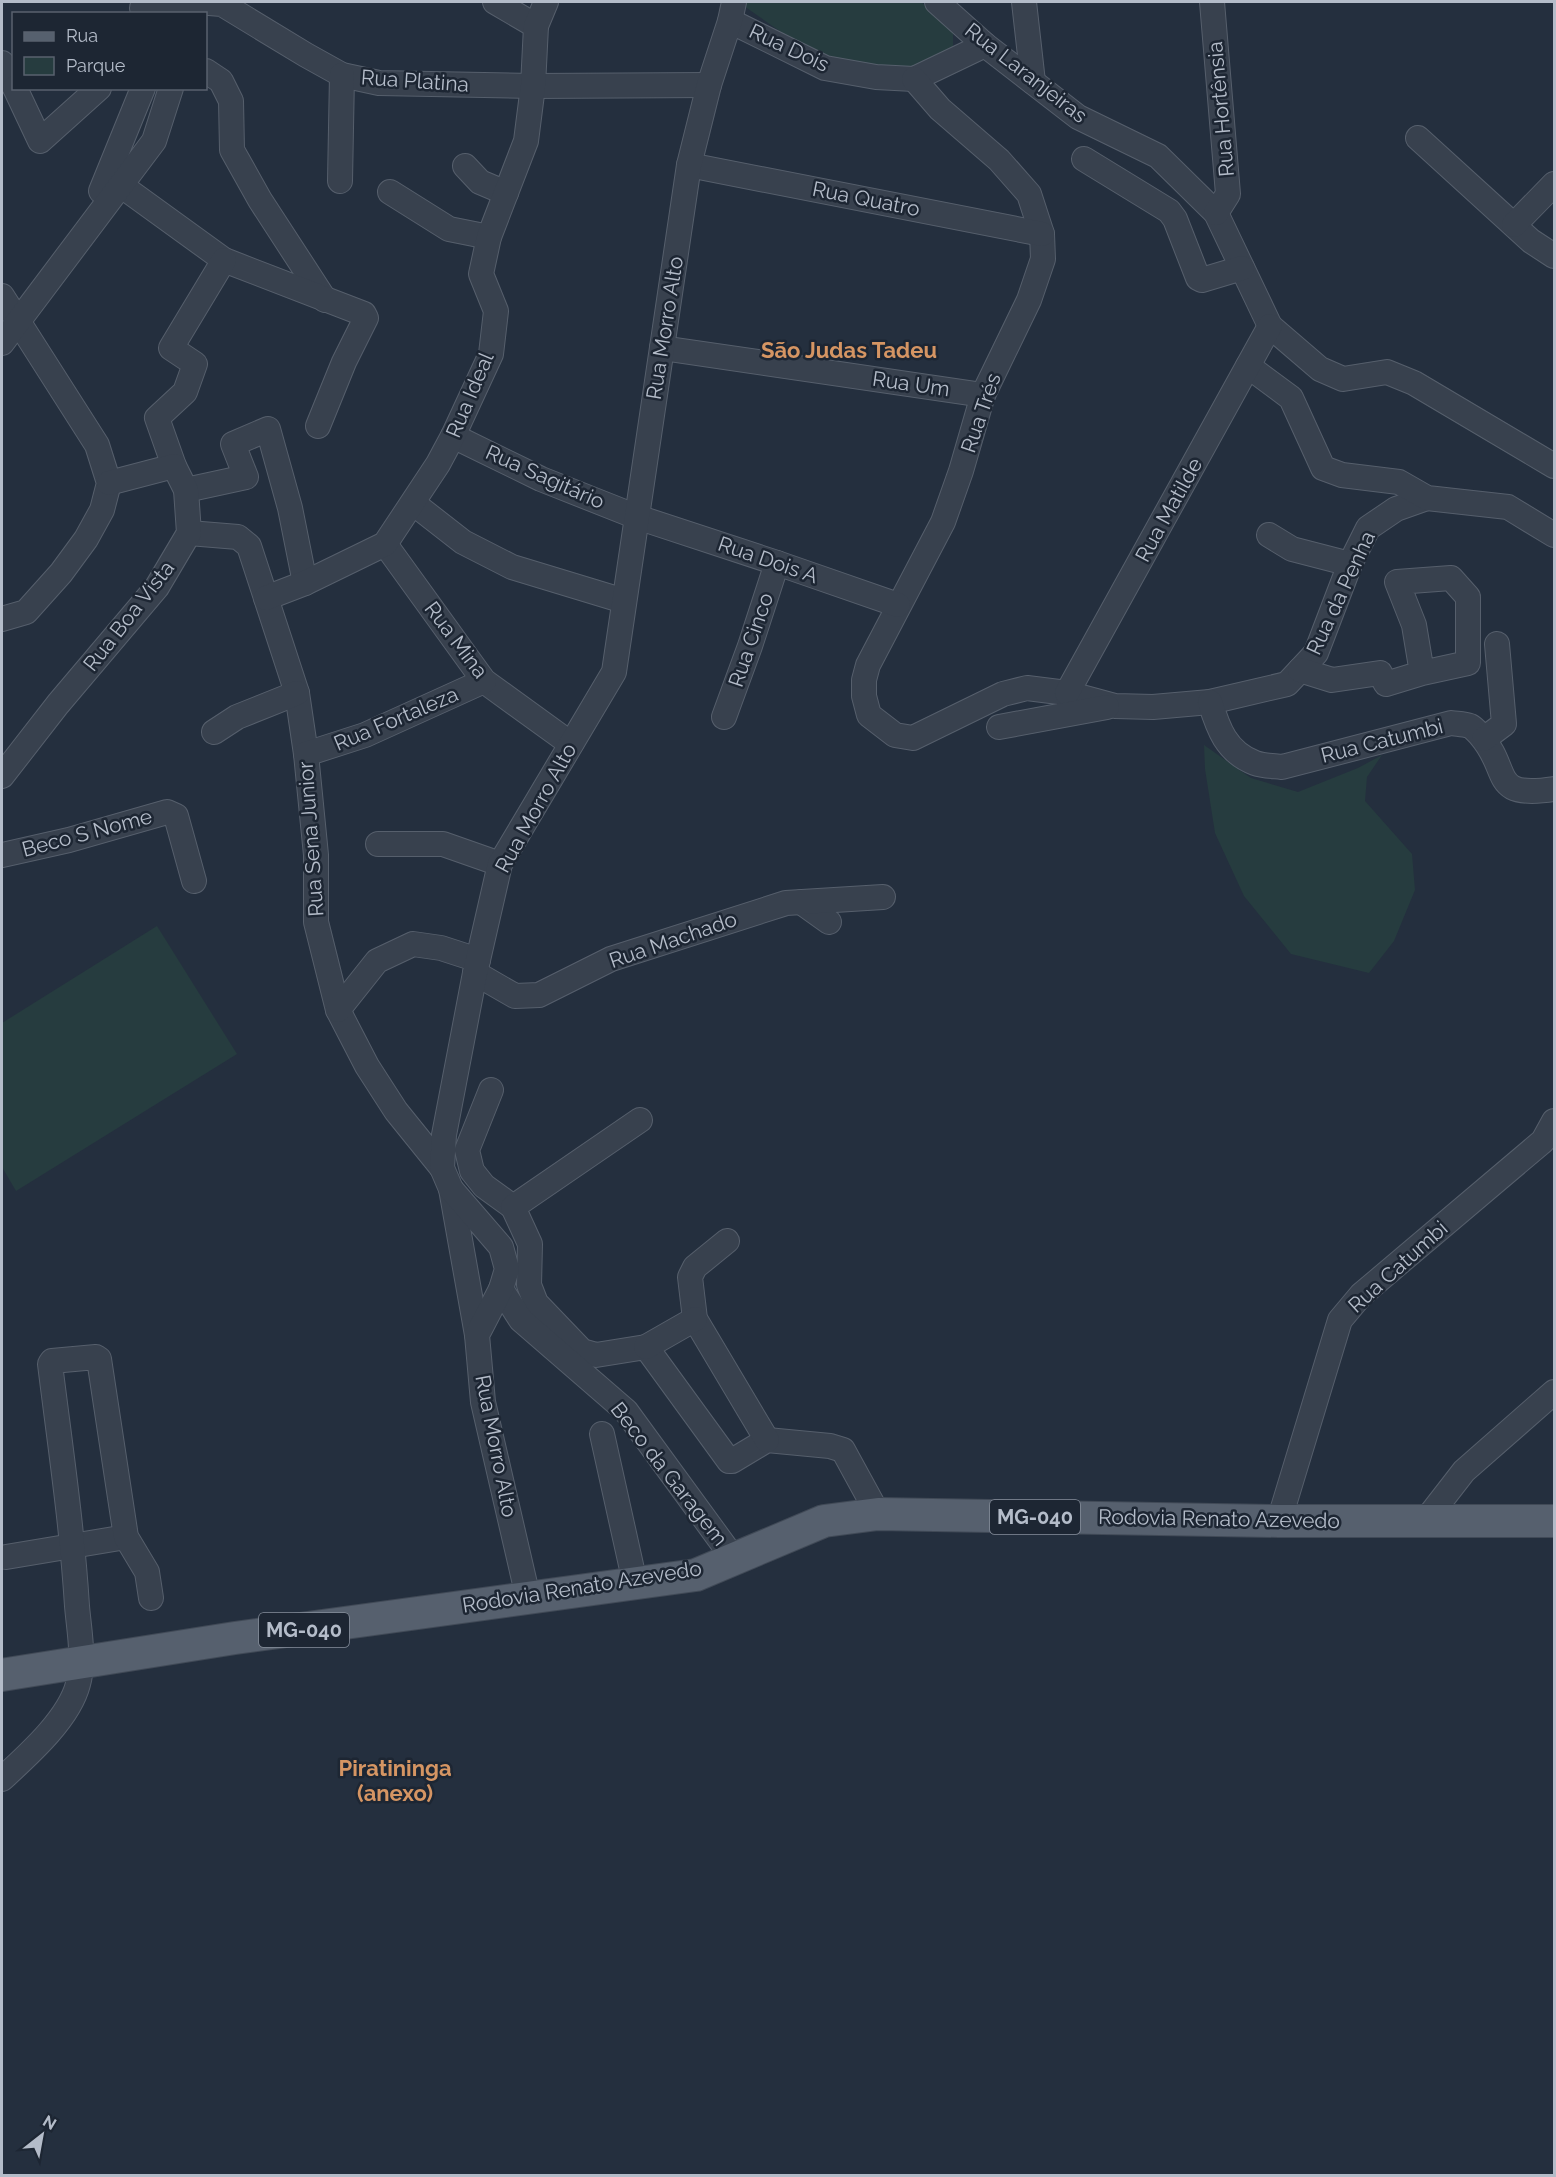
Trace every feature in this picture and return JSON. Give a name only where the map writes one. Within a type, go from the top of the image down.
[{"type":"main road","name":"Rodovia Renato Azevedo","points":[[2,1675],[528,1597],[696,1575],[824,1521],[878,1514],[1279,1521],[1554,1521]]},
{"type":"street","name":"Rua Platina","points":[[141,8],[176,2],[222,4],[306,56],[342,75],[379,83],[534,86],[709,85]]},
{"type":"street","points":[[495,2],[536,26]]},
{"type":"street","name":"Rua Ideal","points":[[385,544],[413,503],[453,436],[491,354],[496,311],[481,274],[489,237],[526,141],[534,86],[536,26],[546,2]]},
{"type":"street","name":"Rua Laranjeiras","points":[[937,2],[985,45],[1078,117],[1158,156],[1212,208],[1270,326],[1320,369],[1343,379],[1387,372],[1405,380],[1554,466]]},
{"type":"street","points":[[1024,2],[1033,82]]},
{"type":"street","name":"Rua Hortênsia","points":[[1212,2],[1228,194],[1212,208]]},
{"type":"street","name":"Rua Dois","points":[[732,11],[825,68],[876,77],[914,79],[985,45]]},
{"type":"street","name":"Rua Morro Alto","points":[[528,1597],[483,1402],[477,1335],[447,1178],[444,1135],[476,967],[500,864],[614,672],[689,165],[709,85],[732,11]]},
{"type":"street","points":[[207,72],[221,81],[231,101],[232,150],[260,200],[325,300]]},
{"type":"street","points":[[340,181],[342,75]]},
{"type":"street","name":"Rua Trés","points":[[895,735],[869,715],[864,696],[864,680],[868,665],[943,522],[961,471],[983,395],[1029,300],[1043,259],[1042,234],[1029,194],[999,160],[940,109],[914,79]]},
{"type":"street","points":[[15,90],[40,141],[97,90]]},
{"type":"street","points":[[2,343],[83,234],[115,180],[142,90]]},
{"type":"street","points":[[115,180],[154,141],[170,90]]},
{"type":"street","points":[[1418,138],[1531,240],[1554,256]]},
{"type":"street","points":[[1084,159],[1168,211],[1175,219],[1198,278],[1202,280],[1242,268]]},
{"type":"street","name":"Rua Quatro","points":[[689,165],[1042,234]]},
{"type":"street","points":[[465,166],[480,182],[506,193]]},
{"type":"street","points":[[115,180],[224,260],[364,314],[366,318],[344,362],[318,426]]},
{"type":"street","points":[[1514,225],[1554,183]]},
{"type":"street","points":[[390,192],[449,229],[489,237]]},
{"type":"street","points":[[1175,219],[1212,208]]},
{"type":"street","points":[[189,533],[186,490],[174,466],[157,418],[185,392],[195,364],[171,348],[224,260]]},
{"type":"street","points":[[2,296],[98,445],[109,483],[102,510],[86,539],[61,573],[26,612],[2,619]]},
{"type":"street","name":"Rua Matilde","points":[[1067,693],[1270,326]]},
{"type":"street","name":"Rua Um","points":[[662,348],[983,395]]},
{"type":"street","points":[[1248,366],[1291,398],[1323,468],[1342,475],[1399,482],[1428,498],[1508,507],[1554,535]]},
{"type":"street","points":[[186,490],[246,477],[233,444],[267,429],[290,508],[305,583]]},
{"type":"street","name":"Rua Sagitário","points":[[453,436],[541,479],[637,517]]},
{"type":"street","points":[[109,483],[174,466]]},
{"type":"street","name":"Rua da Penha","points":[[999,727],[1115,706],[1153,707],[1210,702],[1287,684],[1316,653],[1350,564],[1368,528],[1395,509],[1428,498]]},
{"type":"street","points":[[413,503],[463,542],[512,567],[624,601]]},
{"type":"street","name":"Rua Dois A","points":[[637,517],[898,605]]},
{"type":"street","name":"Rua Sena Junior","points":[[189,533],[237,537],[249,546],[297,693],[306,754],[316,855],[316,922],[338,1010],[367,1066],[396,1111],[447,1178]]},
{"type":"street","name":"Rua Boa Vista","points":[[2,776],[58,704],[157,587],[189,533]]},
{"type":"street","points":[[1269,535],[1292,549],[1350,564]]},
{"type":"street","points":[[266,598],[305,583],[385,544]]},
{"type":"street","name":"Rua Mina","points":[[385,544],[484,681],[571,744]]},
{"type":"street","name":"Rua Cinco","points":[[724,717],[777,563]]},
{"type":"street","points":[[1497,644],[1504,724],[1484,739],[1502,777],[1514,789],[1528,793],[1554,789]]},
{"type":"street","points":[[1300,670],[1332,680],[1380,673],[1386,684],[1422,673]]},
{"type":"street","name":"Rua Fortaleza","points":[[306,754],[365,735],[484,681]]},
{"type":"street","name":"Rua da Penha","points":[[895,735],[913,738],[1003,694],[1027,688],[1067,693],[1115,706]]},
{"type":"street","points":[[214,732],[237,717],[297,693]]},
{"type":"street","name":"Rua Catumbi","points":[[1210,702],[1219,731],[1231,749],[1255,764],[1282,767],[1451,723],[1472,726],[1484,739]]},
{"type":"street","name":"Beco S Nome","points":[[2,855],[69,840],[167,812],[176,816],[194,882]]},
{"type":"street","points":[[378,844],[443,844],[500,864]]},
{"type":"street","name":"Rua Machado","points":[[338,1010],[377,961],[413,944],[441,948],[476,967],[515,996],[539,996],[611,959],[786,903],[883,897]]},
{"type":"street","points":[[801,902],[829,922]]},
{"type":"street","points":[[491,1090],[467,1150],[472,1171],[484,1186],[513,1206],[530,1244],[529,1285],[536,1303],[582,1351],[596,1355],[646,1347],[695,1319]]},
{"type":"street","points":[[513,1206],[639,1120]]},
{"type":"street","name":"Rua Catumbi","points":[[1279,1521],[1340,1320],[1361,1295],[1543,1141],[1554,1121]]},
{"type":"street","points":[[447,1178],[501,1247],[507,1269],[501,1289],[477,1335]]},
{"type":"street","points":[[727,1241],[695,1267],[690,1277],[695,1319],[767,1440]]},
{"type":"street","name":"Beco da Garagem","points":[[501,1289],[521,1320],[626,1412],[734,1558]]},
{"type":"street","points":[[646,1347],[729,1461],[767,1440],[830,1446],[843,1450],[878,1514]]},
{"type":"street","points":[[2,1779],[50,1731],[68,1707],[78,1684],[81,1662],[73,1546],[50,1364],[52,1361],[96,1357],[99,1359],[126,1537],[147,1572],[151,1598]]},
{"type":"street","points":[[1426,1520],[1464,1471],[1554,1392]]},
{"type":"street","points":[[602,1434],[635,1583]]},
{"type":"street","points":[[6,1557],[126,1537]]},
{"type":"green space","points":[[741,2],[921,2],[953,28],[953,48],[917,66],[875,73],[824,62]]},
{"type":"green space","points":[[1204,745],[1251,778],[1298,792],[1358,768],[1382,755],[1367,777],[1365,801],[1412,854],[1415,890],[1394,941],[1369,973],[1291,954],[1244,896],[1215,833],[1205,769]]},
{"type":"green space","points":[[157,926],[237,1054],[16,1191],[2,1167],[2,1023]]},
{"type":"district","name":"São Judas Tadeu","points":[[849,350]]},
{"type":"district","name":"Piratininga (anexo)","points":[[395,1781]]}]
